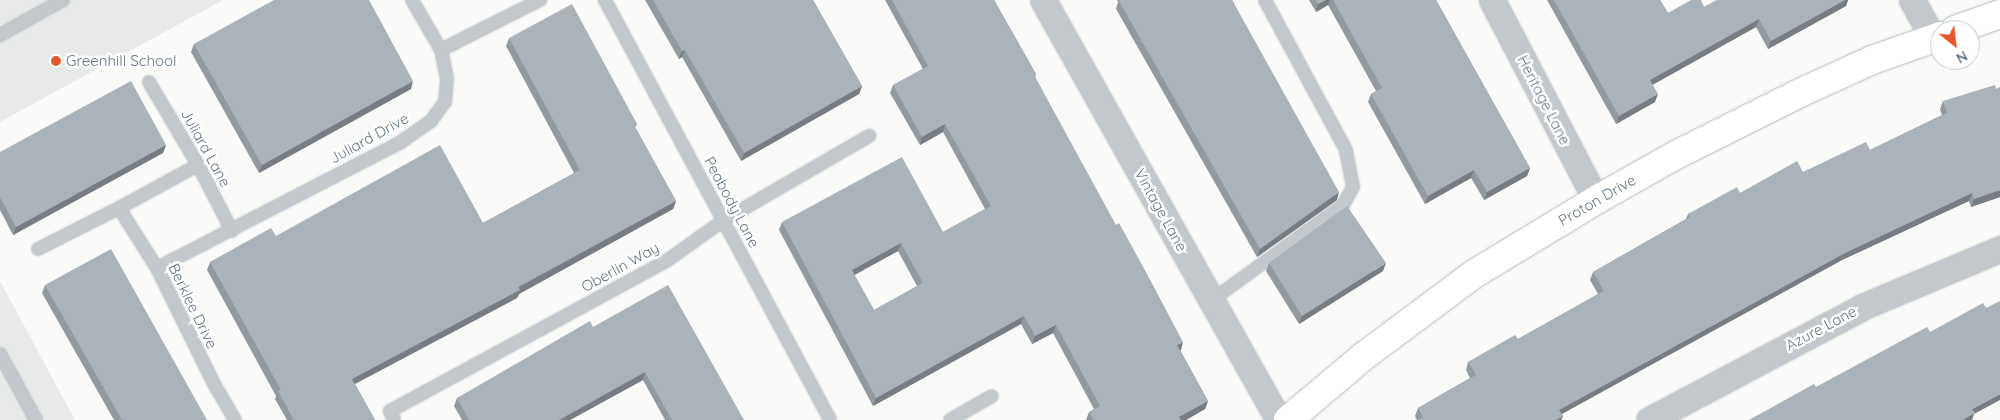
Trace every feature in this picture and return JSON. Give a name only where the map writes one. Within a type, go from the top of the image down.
[{"type":"street","name":"Vintage Lane","points":[[1043,0],[1279,420]]},
{"type":"street","name":"Heritage Lane","points":[[1492,0],[1596,200]]},
{"type":"street","points":[[1912,0],[1930,20]]},
{"type":"street","name":"Proton Drive","points":[[1980,21],[2000,14]]},
{"type":"street","name":"Proton Drive","points":[[1288,420],[1364,356],[1474,274],[1596,200],[1676,155],[1804,91],[1872,60],[1930,40]]},
{"type":"street","name":"Azure Lane","points":[[1649,420],[1862,307],[2000,249]]},
{"type":"lane","points":[[0,35],[63,0]]},
{"type":"lane","name":"Juliard Drive","points":[[157,268],[232,231],[401,142],[431,121],[445,102],[448,78],[441,50],[412,0]]},
{"type":"lane","points":[[441,50],[540,0]]},
{"type":"lane","name":"Peabody Lane","points":[[605,0],[830,420]]},
{"type":"lane","points":[[1212,300],[1343,205],[1353,188],[1346,150],[1265,0]]},
{"type":"lane","name":"Juliard Lane","points":[[149,82],[198,165],[232,231]]},
{"type":"lane","name":"Oberlin Way","points":[[394,420],[390,411],[668,260],[724,220],[869,136]]},
{"type":"lane","points":[[38,249],[198,165]]},
{"type":"lane","name":"Berklee Drive","points":[[119,208],[157,268],[214,384],[234,420]]},
{"type":"lane","points":[[0,354],[36,420]]},
{"type":"lane","points":[[950,420],[992,396]]},
{"type":"shaded area","name":"Greenhill School","points":[[0,0],[223,0],[0,122]]},
{"type":"shaded area","points":[[0,281],[75,420],[0,420]]},
{"type":"building","points":[[274,0],[369,0],[413,81],[262,165],[194,44]]},
{"type":"building","points":[[653,0],[813,0],[862,86],[744,153],[685,50],[682,51]]},
{"type":"building","points":[[892,0],[994,0],[1036,74],[1034,75],[1116,225],[1119,223],[1147,274],[1183,342],[1177,345],[1208,401],[1179,417],[1181,420],[1094,420],[1089,412],[1100,406],[1056,325],[1035,336],[1024,316],[876,398],[782,222],[902,157],[943,232],[991,206],[945,124],[922,137],[893,85],[928,66]],"holes":[[[901,243],[923,283],[874,310],[852,270]]]},
{"type":"building","points":[[1120,0],[1232,0],[1339,192],[1260,249]]},
{"type":"building","points":[[1316,0],[1326,0],[1318,4]]},
{"type":"building","points":[[1333,0],[1436,0],[1530,168],[1487,192],[1474,170],[1428,196],[1371,94],[1382,88]]},
{"type":"building","points":[[1554,0],[1660,0],[1668,13],[1691,0],[1701,0],[1704,7],[1717,0],[1845,0],[1771,41],[1759,19],[1650,80],[1658,94],[1619,116]]},
{"type":"building","points":[[572,4],[637,124],[634,125],[676,201],[518,287],[520,290],[352,379],[375,420],[294,420],[278,391],[281,390],[210,262],[271,228],[276,236],[440,145],[483,223],[580,170],[509,38]]},
{"type":"building","points":[[131,81],[166,145],[16,227],[0,197],[0,152]]},
{"type":"building","points":[[1995,85],[1996,89],[2000,87],[2000,190],[1974,199],[1972,193],[1845,253],[1559,410],[1563,416],[1556,420],[1417,420],[1423,417],[1418,408],[1476,375],[1468,362],[1515,335],[1518,339],[1604,291],[1593,272],[1690,217],[1688,214],[1737,187],[1740,193],[1797,161],[1803,172],[1866,142],[1870,150],[1947,113],[1943,101]]},
{"type":"building","points":[[1347,206],[1386,263],[1302,316],[1269,263]]},
{"type":"building","points":[[111,249],[207,420],[122,420],[45,285]]},
{"type":"building","points":[[668,285],[744,420],[672,420],[645,372],[559,420],[469,420],[457,398],[590,321],[593,327]]},
{"type":"building","points":[[2000,301],[2000,394],[1972,409],[1975,413],[1962,420],[1749,420],[1814,384],[1816,387],[1927,327],[1930,332],[1983,303],[1986,308]]},
{"type":"place","name":"Greenhill School","points":[[56,61]]}]
